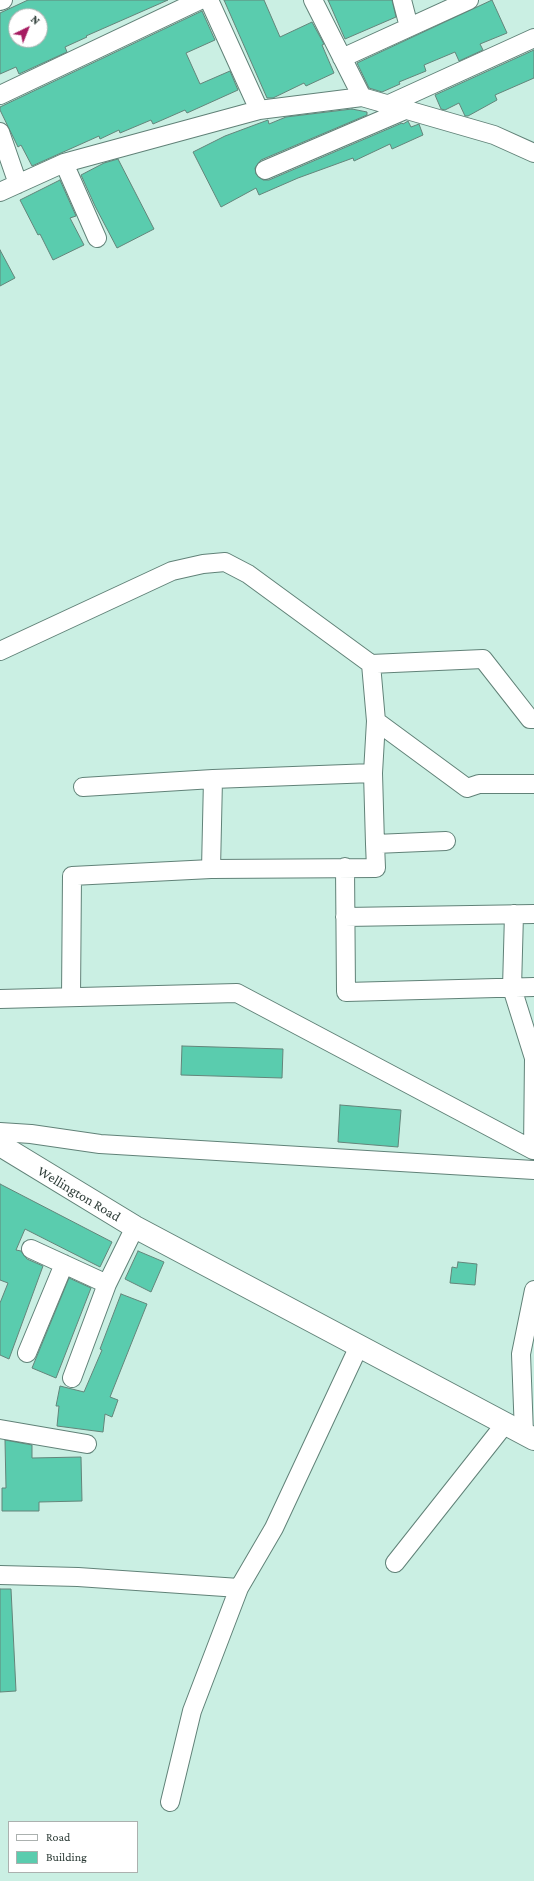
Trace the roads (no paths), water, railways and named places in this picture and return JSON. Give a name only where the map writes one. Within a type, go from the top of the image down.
[{"type":"main road","name":"Wellington Road","points":[[0,1145],[135,1227],[529,1437]]},
{"type":"street","points":[[0,95],[200,0]]},
{"type":"street","points":[[209,0],[259,110]]},
{"type":"street","points":[[313,0],[362,97]]},
{"type":"street","points":[[402,0],[409,27]]},
{"type":"street","points":[[342,58],[469,0]]},
{"type":"street","points":[[387,105],[534,38]]},
{"type":"street","points":[[0,192],[64,163],[259,110],[362,97],[494,135],[534,153]]},
{"type":"street","points":[[265,170],[405,110]]},
{"type":"street","points":[[0,132],[18,184]]},
{"type":"street","points":[[64,163],[97,238]]},
{"type":"street","points":[[0,650],[172,571],[203,564],[225,562],[248,574],[371,664],[483,659],[530,719],[534,719]]},
{"type":"street","points":[[71,997],[72,876],[211,869],[376,868],[373,773],[376,720],[371,664]]},
{"type":"street","points":[[376,720],[466,788],[480,784],[534,784]]},
{"type":"street","points":[[83,787],[213,779],[373,773]]},
{"type":"street","points":[[211,869],[213,779]]},
{"type":"street","points":[[375,844],[446,841]]},
{"type":"street","points":[[345,867],[344,917],[346,992],[534,987]]},
{"type":"street","points":[[0,998],[237,993],[534,1152],[534,1058],[512,988],[514,914]]},
{"type":"street","points":[[344,917],[534,914]]},
{"type":"street","points":[[0,1132],[31,1134],[100,1144],[534,1170]]},
{"type":"street","points":[[72,1378],[107,1284],[135,1227]]},
{"type":"street","points":[[31,1249],[107,1284]]},
{"type":"street","points":[[27,1353],[64,1264]]},
{"type":"street","points":[[529,1437],[521,1354],[534,1290]]},
{"type":"street","points":[[170,1802],[192,1711],[239,1588],[274,1528],[359,1346]]},
{"type":"street","points":[[395,1563],[505,1424]]},
{"type":"street","points":[[0,1429],[87,1444]]},
{"type":"street","points":[[0,1575],[78,1577],[239,1588]]}]
